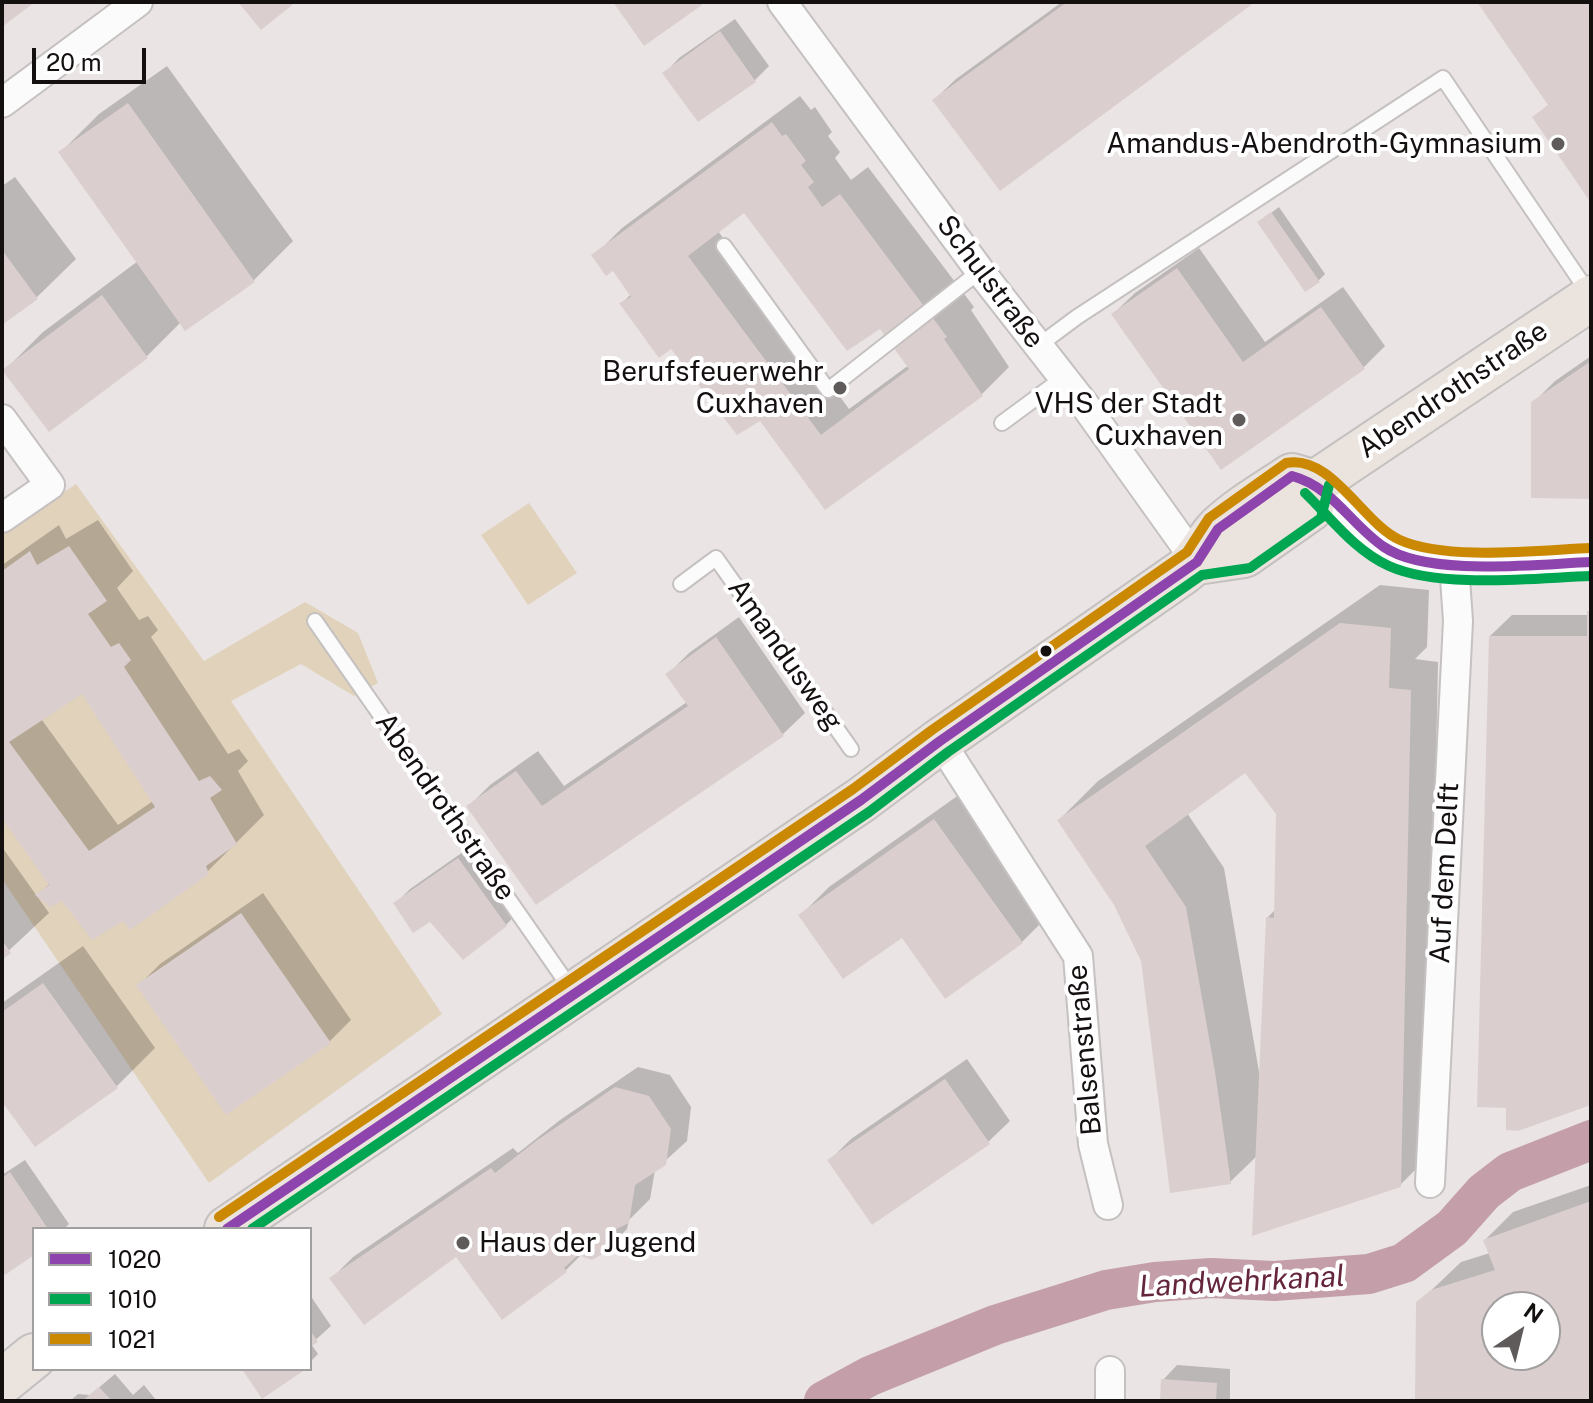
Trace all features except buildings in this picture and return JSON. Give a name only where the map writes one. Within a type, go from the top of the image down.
[{"type":"main road","name":"Abendrothstraße","points":[[1315,483],[1591,298]]},
{"type":"main road","points":[[230,1227],[861,800],[940,741],[1197,562],[1218,529],[1292,476],[1315,483]]},
{"type":"main road","points":[[2,1382],[32,1358]]},
{"type":"street","points":[[2,103],[138,2]]},
{"type":"street","name":"Schulstraße","points":[[782,2],[980,271],[1145,487],[1197,562]]},
{"type":"street","points":[[2,419],[50,485],[2,518]]},
{"type":"street","points":[[1315,483],[1374,540],[1410,559],[1454,564],[1591,562]]},
{"type":"street","name":"Auf dem Delft","points":[[1430,1183],[1458,621],[1454,564]]},
{"type":"street","name":"Balsenstraße","points":[[940,741],[1078,956],[1093,1144],[1108,1205]]},
{"type":"street","points":[[1110,1371],[1110,1401]]},
{"type":"lane","points":[[1038,346],[1112,294],[1443,78],[1591,298]]},
{"type":"lane","points":[[724,246],[828,390],[980,271]]},
{"type":"lane","points":[[1002,423],[1063,378]]},
{"type":"lane","name":"Amandusweg","points":[[681,584],[716,558],[851,749]]},
{"type":"lane","name":"Abendrothstraße","points":[[315,621],[573,993]]},
{"type":"shaded area","points":[[76,484],[204,661],[305,602],[358,633],[378,683],[354,696],[301,664],[231,701],[442,1014],[209,1183],[2,879],[2,534]]},
{"type":"shaded area","points":[[529,503],[577,573],[528,605],[481,535]]},
{"type":"waterway","name":"Landwehrkanal","points":[[824,1401],[870,1376],[995,1325],[1106,1290],[1211,1278],[1274,1281],[1369,1274],[1404,1263],[1452,1228],[1484,1192],[1510,1172],[1591,1140]]},
{"type":"transit line","name":"1021","points":[[219,1217],[853,789],[932,730],[1187,552],[1209,518],[1286,463],[1303,463],[1318,469],[1333,479],[1386,532],[1419,546],[1494,553],[1591,548]]},
{"type":"transit line","name":"1020","points":[[230,1227],[861,800],[940,741],[1197,562],[1218,529],[1292,476],[1319,488],[1372,538],[1403,556],[1427,562],[1484,566],[1591,562]]},
{"type":"transit line","name":"1010","points":[[255,1227],[869,812],[948,752],[1202,575],[1250,568],[1321,518],[1329,485]]},
{"type":"transit line","name":"1010","points":[[1305,493],[1365,552],[1389,566],[1410,573],[1460,580],[1591,576]]},
{"type":"place","name":"Amandus-Abendroth-Gymnasium","points":[[1558,144]]},
{"type":"place","name":"Berufsfeuerwehr Cuxhaven","points":[[840,388]]},
{"type":"place","name":"VHS der Stadt Cuxhaven","points":[[1239,420]]},
{"type":"place","name":"Haus der Jugend","points":[[463,1243]]}]
